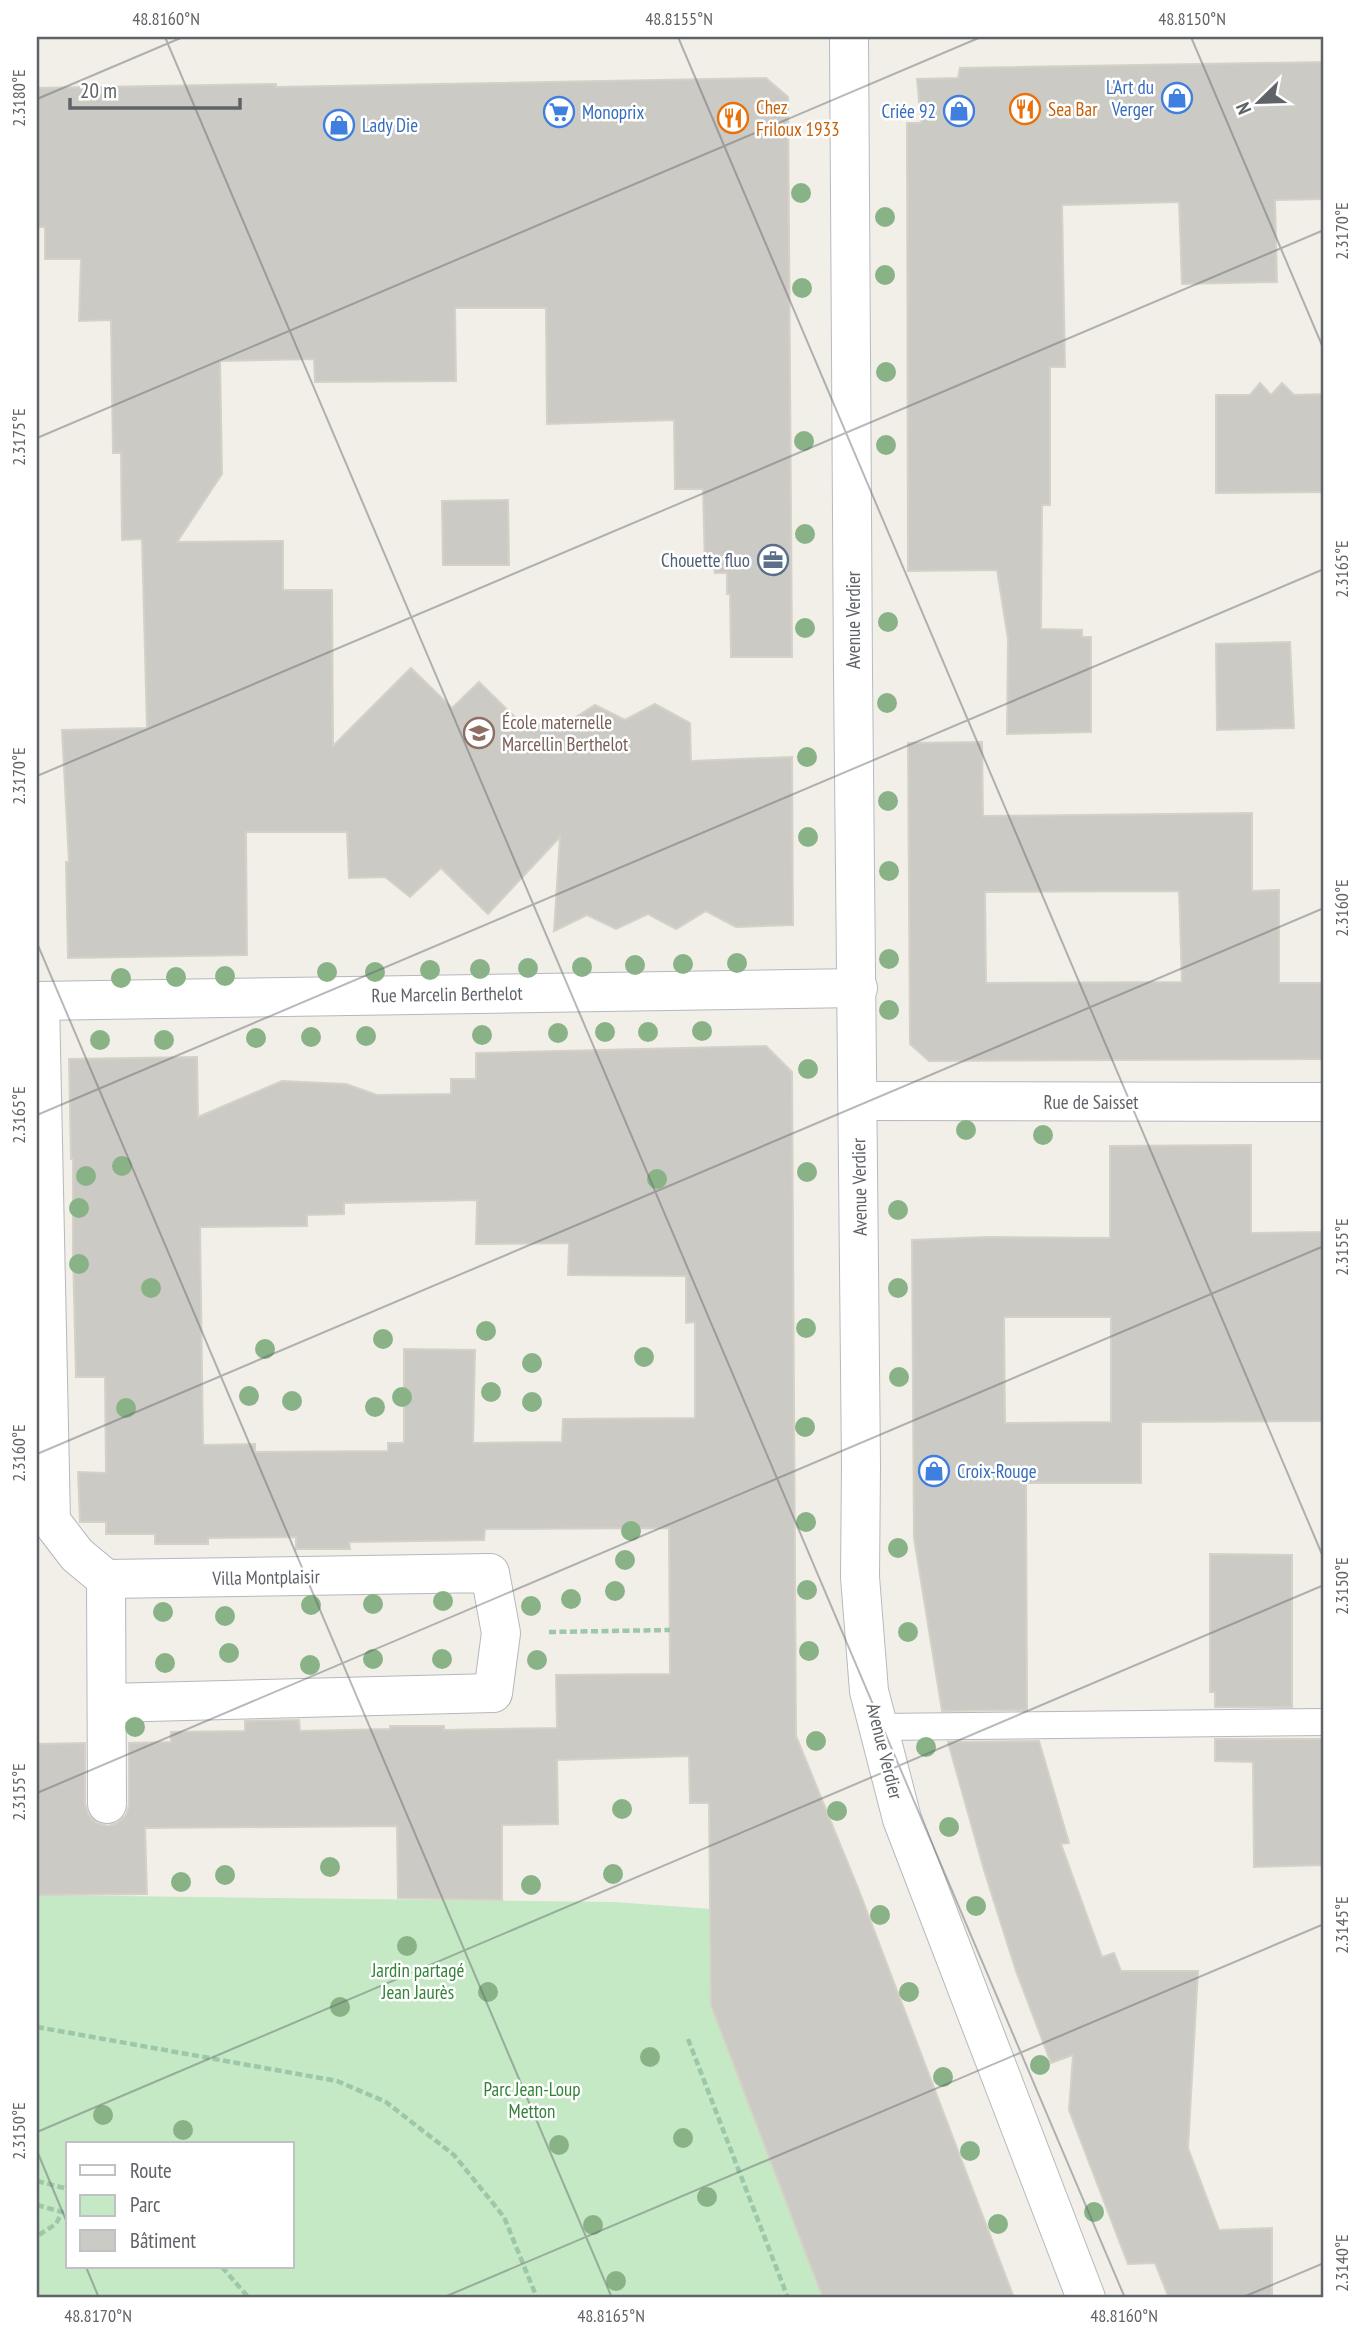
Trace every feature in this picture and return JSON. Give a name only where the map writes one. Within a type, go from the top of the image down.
[{"type":"street","name":"Avenue Verdier","points":[[849,37],[858,988],[860,1577],[869,1691],[902,1819],[1086,2298]]},
{"type":"street","name":"Rue Marcelin Berthelot","points":[[38,1001],[858,988]]},
{"type":"street","points":[[38,1001],[51,1521],[77,1555],[106,1579],[107,1804]]},
{"type":"street","name":"Rue de Saisset","points":[[858,1101],[1324,1102]]},
{"type":"street","name":"Villa Montplaisir","points":[[106,1579],[490,1573],[501,1633],[493,1693],[107,1703]]},
{"type":"lane","points":[[879,1727],[1324,1722]]},
{"type":"path","points":[[501,1633],[670,1630]]},
{"type":"path","points":[[37,2027],[337,2081],[386,2102],[454,2155],[504,2217],[537,2298]]},
{"type":"path","points":[[688,2039],[788,2298]]},
{"type":"path","points":[[37,2181],[66,2188]]},
{"type":"path","points":[[37,2206],[62,2212],[56,2224],[37,2236]]},
{"type":"path","points":[[223,2268],[249,2298]]},
{"type":"green space","name":"Parc Jean-Loup Metton","points":[[37,1895],[613,1902],[711,1909],[711,2005],[823,2298],[37,2298]]},
{"type":"building","points":[[1324,62],[1324,199],[1275,200],[1277,282],[1182,284],[1179,202],[1062,205],[1065,367],[1050,367],[1050,505],[1042,505],[1041,629],[1082,630],[1082,637],[1091,637],[1091,732],[1007,734],[1008,639],[997,570],[908,571],[907,123],[921,123],[917,79],[958,78],[960,68]]},
{"type":"building","points":[[766,78],[788,97],[792,657],[731,657],[727,573],[715,573],[714,567],[705,567],[703,489],[675,489],[674,420],[547,424],[546,308],[455,308],[456,381],[315,382],[314,359],[220,361],[222,474],[177,542],[283,541],[283,590],[332,590],[333,746],[411,668],[452,708],[479,682],[523,725],[565,724],[595,705],[625,720],[655,704],[690,723],[691,761],[792,757],[793,925],[736,927],[706,911],[676,929],[648,914],[616,929],[587,915],[554,931],[560,837],[488,914],[441,868],[410,897],[385,877],[349,878],[347,832],[246,832],[247,955],[68,958],[66,862],[69,862],[62,730],[147,728],[142,539],[122,540],[121,453],[113,453],[111,320],[79,321],[81,259],[45,259],[45,227],[37,227],[37,88],[276,84],[276,87]]},
{"type":"building","points":[[1260,383],[1271,395],[1282,383],[1294,395],[1324,394],[1324,492],[1216,493],[1216,395],[1250,395]]},
{"type":"building","points":[[508,500],[509,565],[443,565],[442,501]]},
{"type":"building","points":[[1290,642],[1294,728],[1217,730],[1216,644]]},
{"type":"building","points":[[982,742],[983,816],[1252,813],[1252,891],[1279,890],[1279,983],[1324,983],[1324,1059],[929,1061],[910,1044],[908,743]],"holes":[[[1179,891],[1182,982],[986,983],[985,892]]]},
{"type":"building","points":[[766,1046],[792,1072],[796,1736],[858,1888],[1014,2298],[823,2298],[711,2005],[709,1803],[690,1803],[689,1756],[557,1760],[558,1824],[502,1825],[502,1900],[398,1898],[397,1826],[145,1828],[147,1894],[37,1895],[37,1744],[85,1743],[85,1804],[88,1814],[97,1823],[108,1826],[117,1823],[126,1815],[129,1805],[129,1743],[171,1742],[171,1732],[245,1731],[245,1721],[299,1720],[300,1731],[390,1729],[390,1726],[444,1726],[444,1730],[557,1728],[556,1675],[670,1674],[669,1528],[485,1529],[484,1540],[349,1542],[350,1549],[296,1549],[296,1537],[208,1538],[208,1544],[155,1544],[155,1534],[106,1534],[106,1522],[80,1522],[78,1472],[106,1473],[105,1377],[76,1377],[69,1059],[197,1057],[198,1117],[282,1081],[346,1084],[377,1095],[451,1094],[451,1079],[476,1079],[476,1053]],"holes":[[[477,1200],[476,1244],[569,1243],[568,1275],[686,1276],[686,1323],[695,1322],[695,1418],[563,1419],[562,1442],[473,1443],[475,1350],[404,1349],[404,1443],[388,1443],[388,1451],[255,1452],[255,1444],[203,1445],[200,1227],[307,1226],[307,1215],[344,1214],[344,1203]]]},
{"type":"building","points":[[1251,1145],[1251,1233],[1324,1232],[1324,1421],[1141,1422],[1141,1483],[1026,1483],[1027,1710],[942,1711],[914,1538],[912,1240],[987,1237],[1110,1238],[1110,1146]],"holes":[[[1004,1317],[1111,1317],[1111,1422],[1005,1423]]]},
{"type":"building","points":[[1210,1554],[1292,1555],[1292,1707],[1215,1707],[1215,1692],[1210,1692]]},
{"type":"building","points":[[1215,1739],[1324,1739],[1324,1865],[1254,1867],[1253,1762],[1215,1761]]},
{"type":"building","points":[[1039,1741],[1069,1843],[1061,1844],[1102,1957],[1114,1953],[1121,1971],[1198,1971],[1188,2148],[1219,2230],[1272,2228],[1272,2298],[1169,2298],[1155,2263],[1128,2264],[1069,2110],[1073,2055],[1051,2063],[1016,1971],[948,1742]]},
{"type":"place","name":"L'Art du Verger","points":[[1177,98]]},
{"type":"place","name":"Sea Bar","points":[[1025,109]]},
{"type":"place","name":"Criée 92","points":[[959,111]]},
{"type":"place","name":"Monoprix","points":[[559,112]]},
{"type":"place","name":"Chez Friloux 1933","points":[[733,118]]},
{"type":"place","name":"Lady Die","points":[[339,125]]},
{"type":"place","name":"Chouette fluo","points":[[773,560]]},
{"type":"place","name":"École maternelle Marcellin Berthelot","points":[[479,733]]},
{"type":"place","name":"Croix-Rouge","points":[[934,1471]]},
{"type":"park label","name":"Jardin partagé Jean Jaurès","points":[[418,1981]]}]
